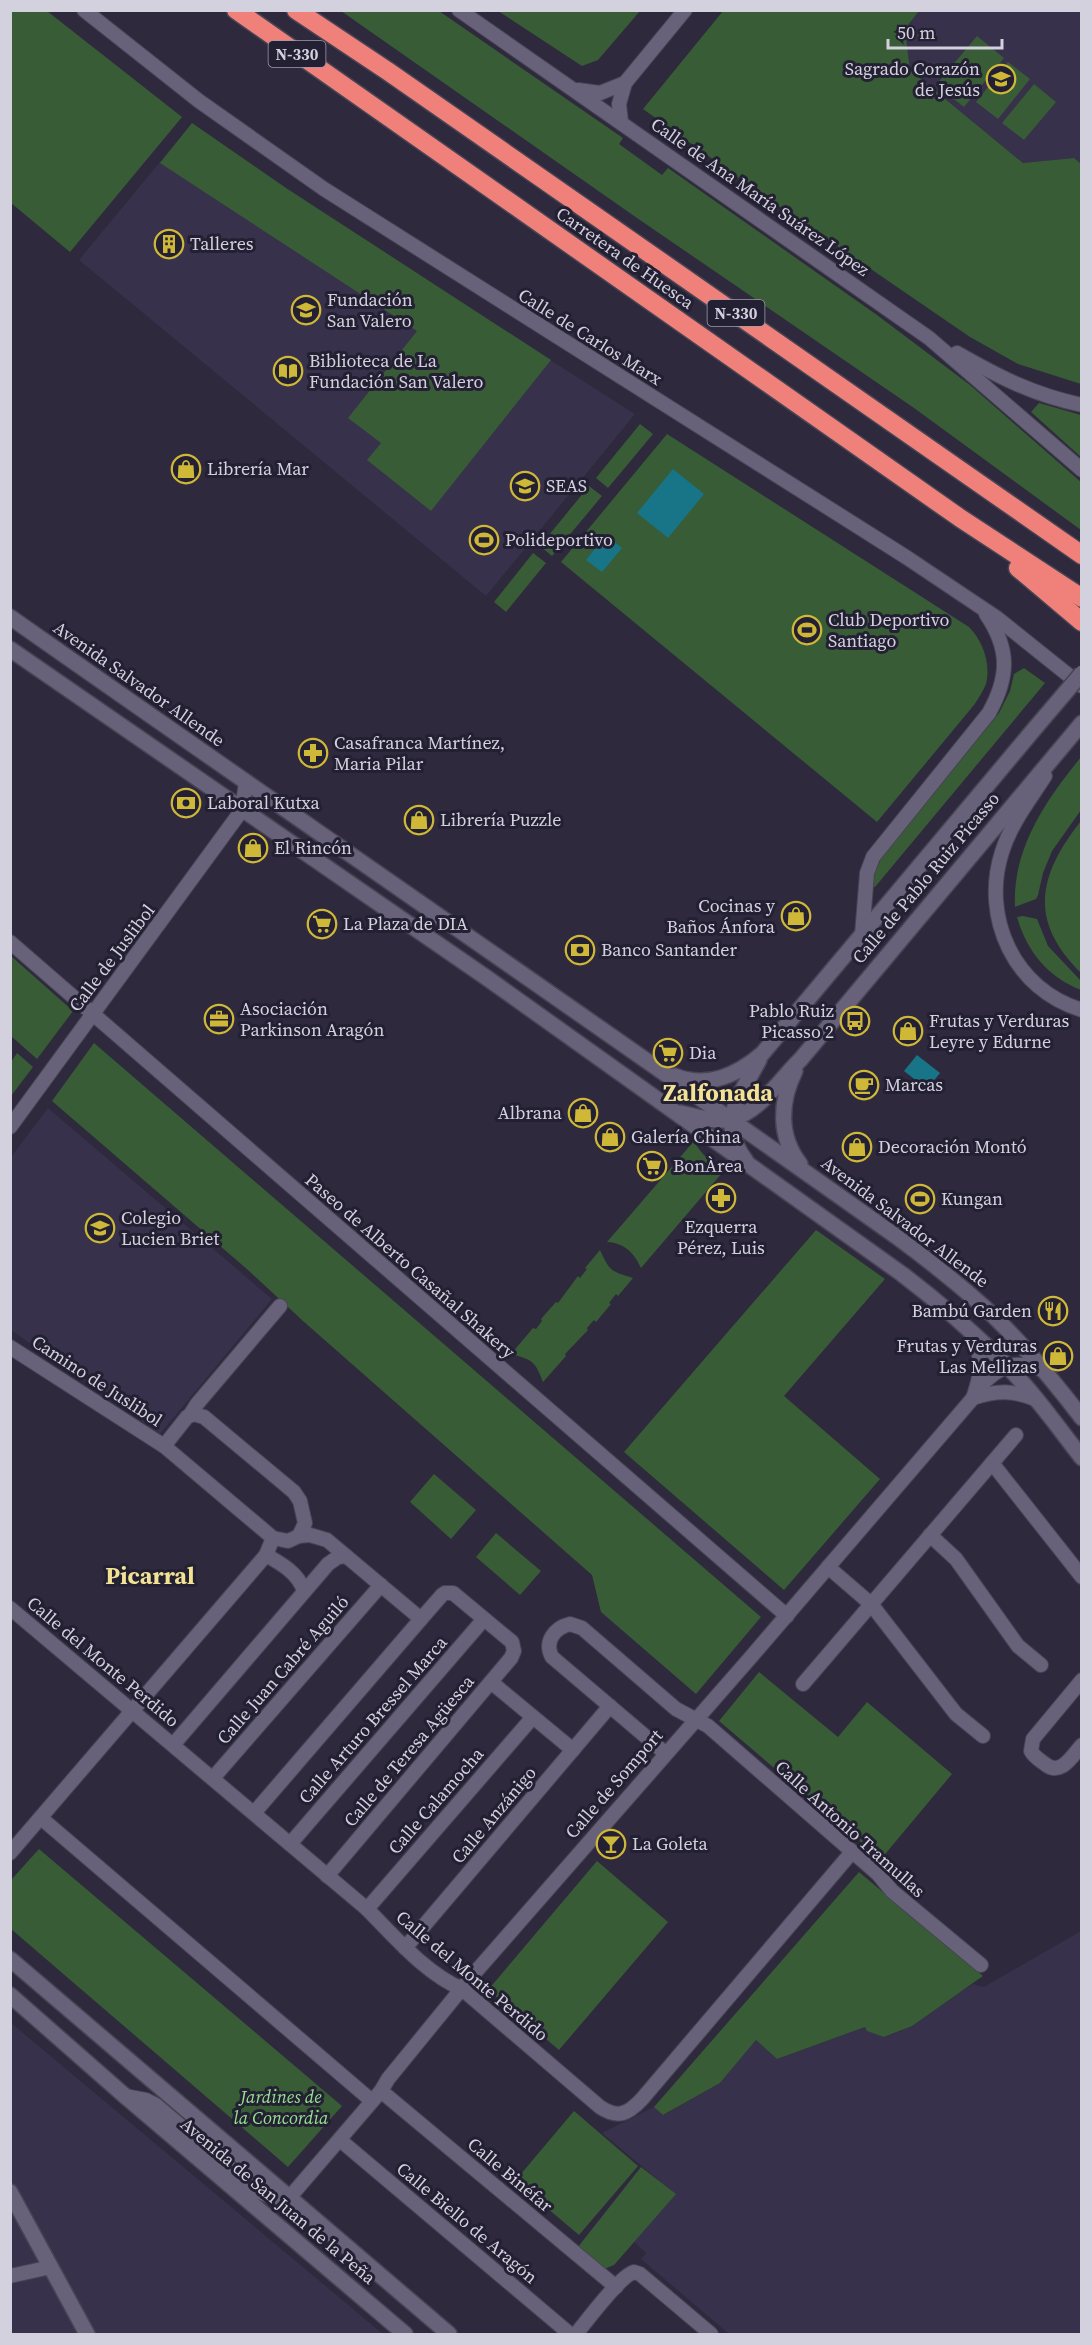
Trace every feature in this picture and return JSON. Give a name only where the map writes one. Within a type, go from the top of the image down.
[{"type":"highway","name":"Carretera de Huesca","points":[[236,10],[960,518],[1082,598]]},
{"type":"highway","name":"Carretera de Huesca","points":[[296,10],[390,72],[1082,555]]},
{"type":"highway","points":[[318,10],[390,72]]},
{"type":"highway","points":[[960,518],[1082,622]]},
{"type":"main road","name":"Avenida Salvador Allende","points":[[10,617],[576,1009],[938,1268],[985,1308],[1043,1370],[1082,1418]]},
{"type":"main road","points":[[10,649],[487,978],[929,1294],[1006,1366],[1037,1400],[1082,1458]]},
{"type":"main road","name":"Calle de Pablo Ruiz Picasso","points":[[731,1119],[737,1099],[762,1054],[1082,673]]},
{"type":"main road","name":"Calle de Pablo Ruiz Picasso","points":[[731,1119],[760,1102],[801,1059],[1082,723]]},
{"type":"main road","name":"Calle de Pablo Ruiz Picasso","points":[[661,1071],[695,1082],[711,1081],[742,1070],[762,1054]]},
{"type":"main road","name":"Calle de Pablo Ruiz Picasso","points":[[801,1059],[785,1095],[784,1130],[792,1152],[807,1173]]},
{"type":"main road","points":[[675,1111],[706,1118],[731,1119],[733,1139],[751,1168]]},
{"type":"main road","name":"Avenida de San Juan de la Peña","points":[[10,1959],[449,2334]]},
{"type":"main road","name":"Avenida de San Juan de la Peña","points":[[10,1995],[405,2334]]},
{"type":"main road","points":[[10,2192],[87,2334]]},
{"type":"street","name":"Calle de Carlos Marx","points":[[84,10],[131,50],[316,184],[979,605],[1082,686]]},
{"type":"street","name":"Calle de Ana María Suárez López","points":[[459,10],[929,338],[1082,470]]},
{"type":"street","points":[[621,122],[619,104],[625,83],[685,10]]},
{"type":"street","name":"Calle de Ana María Suárez López","points":[[570,87],[600,93],[625,83]]},
{"type":"street","name":"Calle de Ana María Suárez López","points":[[929,338],[1015,385],[1082,405]]},
{"type":"street","name":"Calle de Pablo Ruiz Picasso","points":[[862,935],[867,873],[873,857],[989,713],[1002,685],[1002,644],[991,621],[979,605]]},
{"type":"street","points":[[1060,748],[1009,833],[997,871],[996,906],[999,927],[1006,944],[1026,975],[1057,1000],[1082,1010]]},
{"type":"street","points":[[242,810],[246,782]]},
{"type":"street","name":"Calle de Juslibol","points":[[10,1127],[242,810]]},
{"type":"street","name":"Paseo de Alberto Casañal Shakery","points":[[10,942],[787,1616]]},
{"type":"street","points":[[190,1415],[196,1404],[280,1306]]},
{"type":"street","points":[[973,1334],[981,1363],[981,1374],[974,1394]]},
{"type":"street","name":"Camino de Juslibol","points":[[10,1347],[164,1446],[273,1538]]},
{"type":"street","points":[[974,1394],[1006,1366],[1021,1364],[1043,1370]]},
{"type":"street","points":[[974,1394],[1001,1391],[1018,1393],[1037,1400]]},
{"type":"street","name":"Calle de Somport","points":[[289,2198],[377,2096],[388,2079],[462,1989],[665,1753],[787,1616],[974,1394]]},
{"type":"street","name":"Camino de Juslibol","points":[[164,1446],[190,1415],[198,1414],[204,1417],[297,1496],[305,1523],[299,1536]]},
{"type":"street","points":[[803,1684],[1016,1435]]},
{"type":"street","points":[[992,1463],[1082,1577]]},
{"type":"street","points":[[10,1853],[266,1555],[273,1538],[288,1541],[299,1536],[310,1535],[322,1538],[421,1619]]},
{"type":"street","points":[[930,1535],[956,1559],[1018,1646],[1041,1665]]},
{"type":"street","points":[[266,1555],[291,1571],[302,1583],[304,1591]]},
{"type":"street","points":[[173,1745],[332,1560],[346,1556]]},
{"type":"street","points":[[828,1567],[871,1604],[956,1714],[982,1736]]},
{"type":"street","name":"Calle Juan Cabré Aguiló","points":[[213,1778],[381,1585]]},
{"type":"street","points":[[254,1814],[442,1595],[449,1593],[455,1595],[484,1619]]},
{"type":"street","name":"Calle del Monte Perdido","points":[[10,1608],[367,1909],[405,1947],[447,1982],[462,1989],[600,2107],[615,2115],[625,2114],[632,2109],[654,2085],[852,1852]]},
{"type":"street","name":"Calle de Teresa Agüesca","points":[[327,1876],[514,1654],[512,1642],[484,1619]]},
{"type":"street","name":"Calle Arturo Bressel Marca","points":[[290,1844],[484,1619]]},
{"type":"street","name":"Calle Antonio Tramullas","points":[[610,1706],[552,1657],[548,1650],[548,1643],[558,1630],[570,1624],[582,1628],[676,1709],[708,1726],[878,1874],[892,1891],[981,1965]]},
{"type":"street","points":[[1082,1680],[1033,1739],[1031,1751],[1050,1768],[1055,1769],[1065,1764],[1082,1745]]},
{"type":"street","points":[[491,1682],[573,1750]]},
{"type":"street","points":[[610,1706],[665,1753]]},
{"type":"street","name":"Calle Anzánigo","points":[[405,1947],[610,1706]]},
{"type":"street","name":"Calle Calamocha","points":[[367,1909],[533,1717]]},
{"type":"street","points":[[41,1818],[377,2096]]},
{"type":"street","name":"Avenida de San Juan de la Peña","points":[[125,2096],[146,2100],[156,2105],[257,2191],[274,2198],[289,2198]]},
{"type":"street","name":"Calle Binéfar","points":[[377,2096],[615,2287]]},
{"type":"street","name":"Calle Biello de Aragón","points":[[340,2139],[570,2334]]},
{"type":"street","points":[[10,2276],[51,2267]]},
{"type":"street","points":[[576,2334],[615,2287],[630,2273],[640,2274],[711,2334]]},
{"type":"shaded area","name":"Sagrado Corazón de Jesús","points":[[919,11],[1081,11],[1081,164],[1074,158],[1023,163],[910,70],[905,29]]},
{"type":"shaded area","name":"Fundación San Valero","points":[[192,123],[347,231],[635,414],[486,596],[79,260]]},
{"type":"shaded area","name":"Colegio Lucien Briet","points":[[48,1108],[272,1299],[160,1434],[11,1330],[11,1157]]},
{"type":"shaded area","points":[[1081,1931],[1081,2334],[729,2334],[641,2259],[646,2253],[634,2242],[675,2194],[602,2133],[654,2107],[664,2115],[720,2083],[756,2040],[777,2059],[865,2027],[884,2037],[901,2031],[973,1984],[984,1987]]},
{"type":"shaded area","points":[[11,2023],[383,2334],[11,2334]]},
{"type":"green space","points":[[10,11],[47,11],[182,117],[70,252],[11,203]]},
{"type":"green space","points":[[341,11],[439,11],[623,138],[619,144],[662,175],[668,168],[877,315],[970,385],[1081,482],[1081,530],[914,408]]},
{"type":"green space","points":[[498,11],[640,11],[598,60],[582,66]]},
{"type":"green space","points":[[723,11],[919,11],[905,29],[910,70],[1023,163],[1074,158],[1081,164],[1081,384],[1018,364],[970,337],[757,191],[643,109]]},
{"type":"green space","points":[[977,36],[1004,58],[964,107],[936,85]]},
{"type":"green space","points":[[1008,62],[1030,79],[998,119],[976,102]]},
{"type":"green space","points":[[1034,84],[1056,102],[1024,140],[1002,123]]},
{"type":"green space","points":[[192,123],[286,188],[551,360],[431,511],[367,460],[381,443],[348,418],[417,331],[160,163]]},
{"type":"green space","points":[[1039,403],[1081,415],[1081,457],[1031,412]]},
{"type":"green space","points":[[640,424],[653,434],[608,488],[596,478]]},
{"type":"green space","name":"Club Deportivo Santiago","points":[[667,434],[969,627],[982,646],[987,661],[987,676],[982,692],[974,705],[877,822],[561,562]]},
{"type":"green space","points":[[589,486],[602,496],[552,556],[540,546]]},
{"type":"green space","points":[[533,553],[546,563],[506,612],[494,602]]},
{"type":"green space","points":[[1024,668],[1045,683],[873,887],[875,871],[882,857],[999,713],[1010,691],[1014,674]]},
{"type":"green space","points":[[1081,757],[1081,810],[1052,851],[1036,899],[1015,907],[1019,865],[1025,845],[1044,808]]},
{"type":"green space","points":[[1081,821],[1081,973],[1064,954],[1053,935],[1046,916],[1045,898],[1048,879],[1055,860]]},
{"type":"green space","points":[[1017,917],[1037,919],[1048,946],[1081,981],[1081,990],[1058,978],[1040,962],[1021,930]]},
{"type":"green space","points":[[11,956],[73,1011],[37,1059],[11,1036]]},
{"type":"green space","points":[[94,1043],[761,1617],[696,1694],[601,1612],[592,1575],[248,1270],[52,1101]]},
{"type":"green space","points":[[17,1053],[33,1067],[11,1096],[11,1062]]},
{"type":"green space","points":[[694,1141],[708,1158],[728,1166],[641,1268],[628,1250],[619,1244],[607,1242]]},
{"type":"green space","points":[[816,1230],[885,1279],[784,1396],[880,1479],[784,1590],[624,1452]]},
{"type":"green space","points":[[600,1250],[612,1270],[633,1278],[618,1296],[616,1294],[609,1303],[611,1304],[596,1322],[594,1320],[587,1328],[588,1330],[543,1382],[532,1362],[511,1354],[533,1328],[536,1329],[541,1319],[556,1302],[558,1303],[578,1276],[580,1278]]},
{"type":"green space","points":[[434,1474],[476,1510],[451,1539],[410,1502]]},
{"type":"green space","points":[[496,1533],[541,1571],[520,1595],[476,1557]]},
{"type":"green space","points":[[759,1672],[838,1737],[867,1702],[952,1774],[881,1859],[719,1721]]},
{"type":"green space","name":"Jardines de la Concordia","points":[[39,1849],[342,2106],[288,2167],[11,1929],[11,1880]]},
{"type":"green space","points":[[597,1861],[668,1922],[559,2050],[488,1990]]},
{"type":"green space","points":[[859,1872],[983,1976],[912,2026],[884,2037],[867,2031],[865,2027],[777,2059],[756,2040],[720,2083],[663,2115],[654,2107]]},
{"type":"green space","points":[[574,2111],[638,2166],[579,2235],[515,2181]]},
{"type":"green space","points":[[641,2167],[676,2194],[614,2265],[597,2272],[574,2252]]},
{"type":"water","points":[[673,469],[704,494],[668,538],[637,513]]},
{"type":"water","points":[[606,535],[622,548],[602,572],[586,560]]},
{"type":"water","points":[[917,1055],[940,1073],[927,1089],[904,1071]]},
{"type":"place","name":"Sagrado Corazón de Jesús","points":[[1001,79]]},
{"type":"place","name":"Talleres","points":[[169,244]]},
{"type":"place","name":"Fundación San Valero","points":[[306,310]]},
{"type":"place","name":"Biblioteca de La Fundación San Valero","points":[[288,371]]},
{"type":"place","name":"Librería Mar","points":[[186,469]]},
{"type":"place","name":"SEAS","points":[[525,486]]},
{"type":"place","name":"Polideportivo","points":[[484,540]]},
{"type":"place","name":"Club Deportivo Santiago","points":[[807,630]]},
{"type":"place","name":"Casafranca Martínez, Maria Pilar","points":[[313,753]]},
{"type":"place","name":"Laboral Kutxa","points":[[186,803]]},
{"type":"place","name":"Librería Puzzle","points":[[419,820]]},
{"type":"place","name":"El Rincón","points":[[253,848]]},
{"type":"place","name":"Cocinas y Baños Ánfora","points":[[796,916]]},
{"type":"place","name":"La Plaza de DIA","points":[[322,924]]},
{"type":"place","name":"Banco Santander","points":[[580,950]]},
{"type":"place","name":"Asociación Parkinson Aragón","points":[[219,1019]]},
{"type":"place","name":"Pablo Ruiz Picasso 2","points":[[855,1021]]},
{"type":"place","name":"Frutas y Verduras Leyre y Edurne","points":[[908,1031]]},
{"type":"place","name":"Dia","points":[[668,1053]]},
{"type":"place","name":"Marcas","points":[[864,1085]]},
{"type":"place","name":"Albrana","points":[[583,1113]]},
{"type":"place","name":"Galería China","points":[[610,1137]]},
{"type":"place","name":"Decoración Montó","points":[[857,1147]]},
{"type":"place","name":"BonÀrea","points":[[652,1166]]},
{"type":"place","name":"Ezquerra Pérez, Luis","points":[[721,1198]]},
{"type":"place","name":"Kungan","points":[[920,1199]]},
{"type":"place","name":"Colegio Lucien Briet","points":[[100,1228]]},
{"type":"place","name":"Bambú Garden","points":[[1053,1311]]},
{"type":"place","name":"Frutas y Verduras Las Mellizas","points":[[1058,1356]]},
{"type":"place","name":"La Goleta","points":[[611,1844]]},
{"type":"district","name":"Zalfonada","points":[[718,1093]]},
{"type":"district","name":"Picarral","points":[[150,1576]]}]
